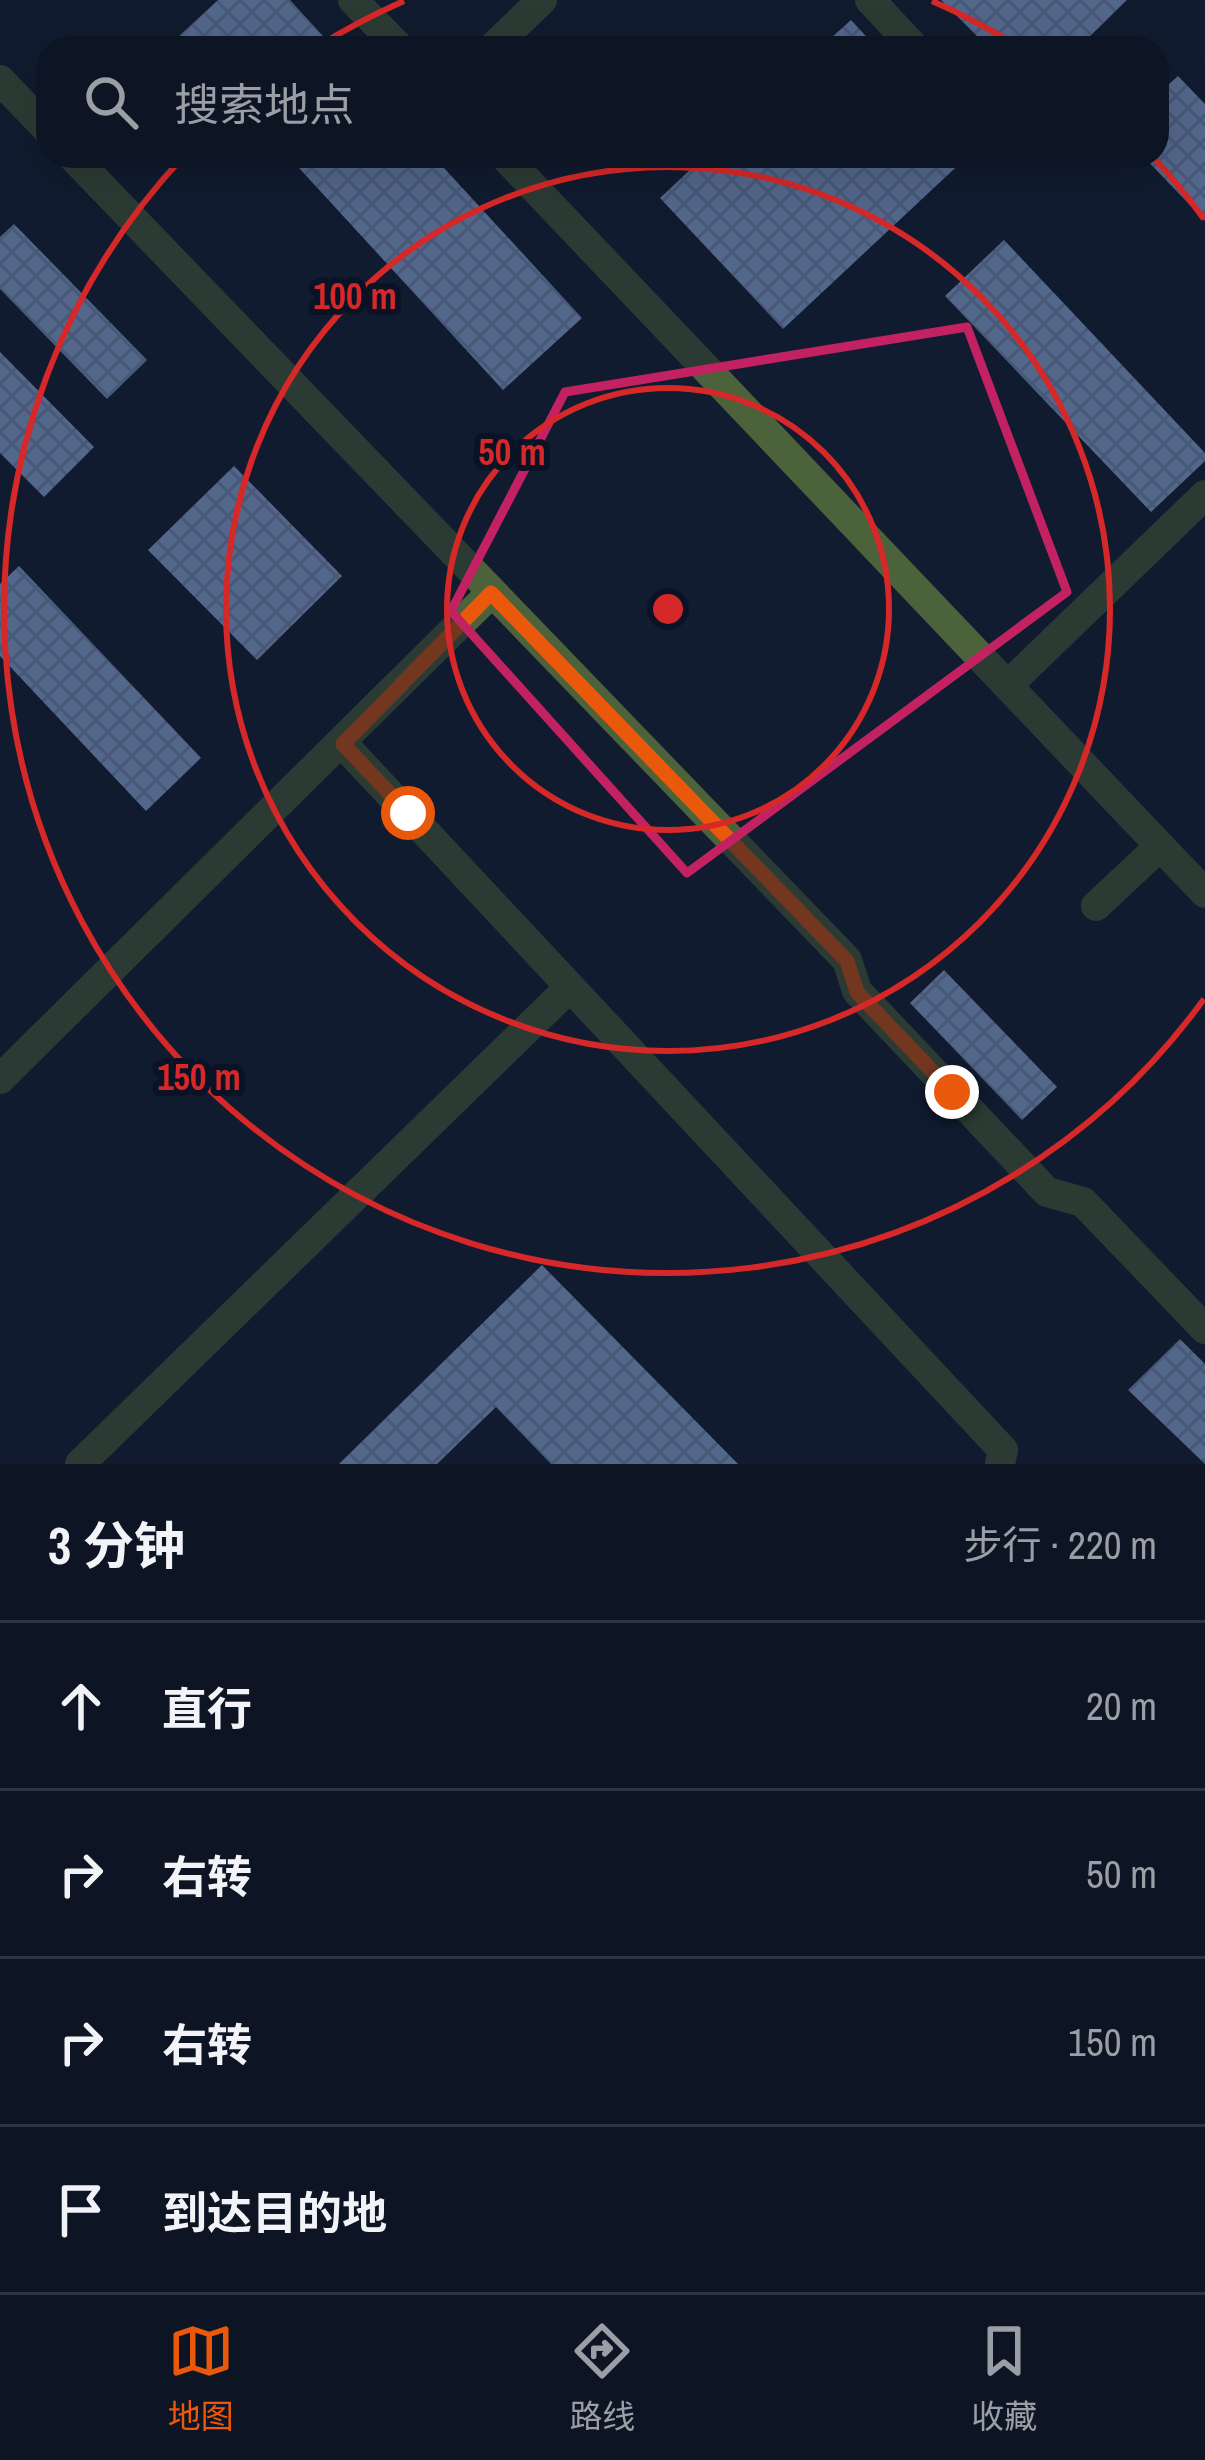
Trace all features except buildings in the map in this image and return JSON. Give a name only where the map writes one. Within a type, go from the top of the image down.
[{"type":"street","points":[[353,0],[388,36]]},
{"type":"street","points":[[504,36],[542,0]]},
{"type":"street","points":[[870,0],[904,36]]},
{"type":"street","points":[[0,80],[36,118]]},
{"type":"street","points":[[84,168],[847,961],[857,992],[1047,1192],[1083,1202],[1205,1329]]},
{"type":"street","points":[[515,168],[1205,893]]},
{"type":"street","points":[[1008,685],[1205,495]]},
{"type":"street","points":[[0,1079],[491,593]]},
{"type":"street","points":[[343,744],[1003,1450],[1000,1464]]},
{"type":"street","points":[[1096,906],[1160,846]]},
{"type":"street","points":[[80,1464],[570,987]]},
{"type":"highlighted area","points":[[967,327],[1067,592],[687,873],[451,611],[565,392]]},
{"type":"route","points":[[408,813],[343,744],[491,593],[847,961],[857,992],[952,1092]]}]
